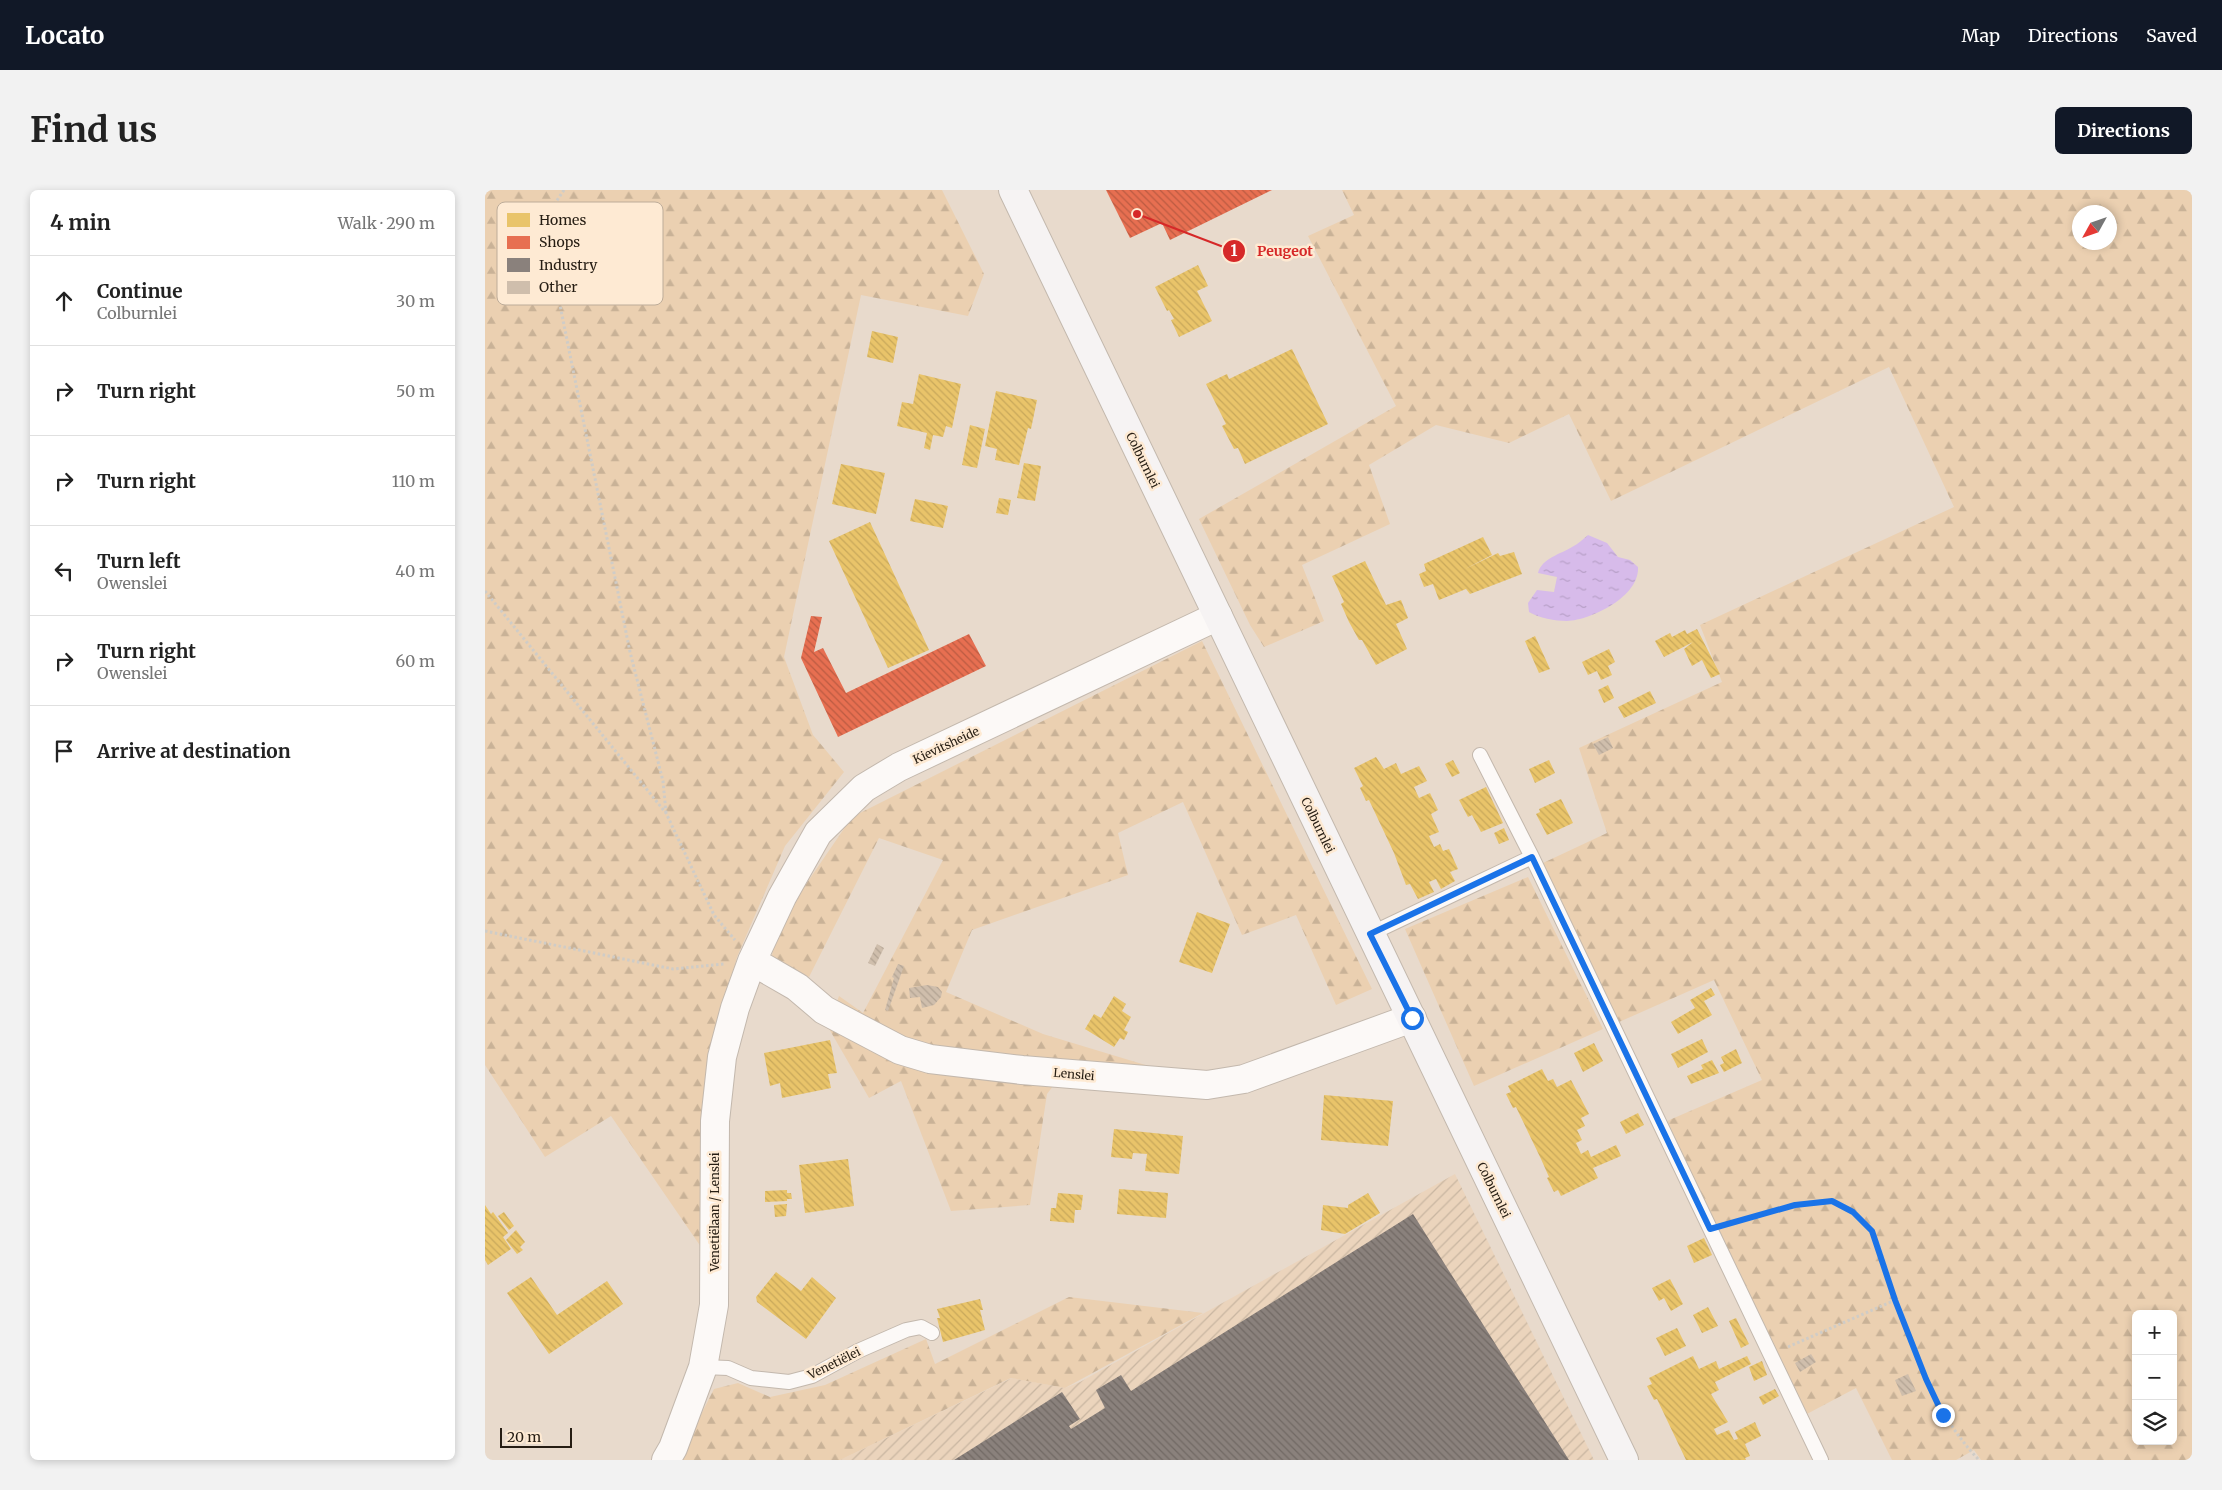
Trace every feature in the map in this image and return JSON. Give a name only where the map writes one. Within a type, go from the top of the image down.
[{"type":"street","name":"Colburnlei","points":[[1013,190],[1624,1460]]},
{"type":"street","name":"Kievitsheide","points":[[752,961],[782,898],[818,833],[864,788],[899,767],[1218,616]]},
{"type":"street","name":"Lenslei","points":[[752,961],[797,988],[824,1010],[901,1050],[929,1058],[1032,1071],[1207,1085],[1244,1079],[1412,1018]]},
{"type":"street","name":"Venetiëlaan / Lenslei","points":[[667,1460],[703,1367],[714,1305],[715,1121],[722,1057],[735,1008],[752,961]]},
{"type":"lane","points":[[1480,755],[1532,857],[1821,1460]]},
{"type":"lane","points":[[1370,934],[1532,857]]},
{"type":"lane","name":"Venetiëlei","points":[[703,1367],[728,1368],[751,1378],[789,1382],[812,1376],[858,1351],[906,1330],[921,1327],[932,1333]]},
{"type":"path","points":[[555,202],[563,190]]},
{"type":"path","points":[[560,305],[630,652],[663,781],[666,813]]},
{"type":"path","points":[[485,591],[666,813],[714,915],[752,961]]},
{"type":"path","points":[[485,932],[673,969],[752,961]]},
{"type":"path","points":[[1710,1229],[1795,1205],[1832,1201],[1853,1212],[1872,1231],[1895,1300],[1926,1379],[1943,1415],[1962,1442],[1979,1460]]},
{"type":"path","points":[[1770,1355],[1895,1300]]},
{"type":"shaded area","points":[[1455,1174],[1594,1460],[840,1460],[1012,1378],[1065,1388],[1080,1382]]},
{"type":"green space","points":[[485,190],[942,190],[984,274],[968,316],[861,295],[784,657],[813,735],[844,772],[785,846],[737,957],[706,1076],[701,1247],[611,1116],[545,1157],[485,1065]]},
{"type":"green space","points":[[1342,190],[2192,190],[2192,1460],[1981,1460],[1974,1450],[1956,1460],[1892,1460],[1856,1388],[1805,1415],[1667,1121],[1762,1080],[1714,980],[1619,1022],[1543,863],[1607,833],[1579,748],[1722,682],[1700,625],[1954,507],[1889,367],[1611,501],[1569,414],[1509,443],[1436,425],[1369,465],[1390,524],[1302,565],[1324,621],[1264,647],[1250,625],[1199,519],[1396,406],[1308,236],[1354,215]]},
{"type":"green space","points":[[1202,641],[1372,989],[1336,1005],[1296,915],[1242,935],[1183,802],[1118,833],[1128,875],[972,930],[946,992],[1043,1034],[1162,1070],[1166,1096],[1056,1082],[1047,1094],[1030,1205],[951,1211],[901,1081],[869,1098],[828,1027],[839,996],[863,1013],[943,860],[879,838],[809,977],[772,956],[776,928],[852,817]]},
{"type":"green space","points":[[1528,877],[1603,1029],[1474,1086],[1405,929]]},
{"type":"green space","points":[[1069,1297],[1203,1313],[1065,1388],[1011,1378],[840,1460],[678,1460],[714,1389],[738,1383],[770,1397],[825,1385],[926,1339],[935,1364]]},
{"type":"water","points":[[1588,535],[1607,543],[1618,557],[1630,560],[1638,567],[1637,578],[1631,588],[1613,604],[1601,611],[1577,620],[1552,620],[1529,612],[1528,603],[1537,590],[1554,592],[1557,577],[1538,573],[1543,564],[1552,557],[1574,546]]},
{"type":"building: Homes","points":[[1198,265],[1208,286],[1197,291],[1212,321],[1179,337],[1171,320],[1174,319],[1169,310],[1167,311],[1155,287]]},
{"type":"building: Homes","points":[[872,331],[898,337],[893,363],[867,357]]},
{"type":"building: Homes","points":[[1292,349],[1328,424],[1245,464],[1238,448],[1234,449],[1222,426],[1226,424],[1206,384],[1227,374],[1229,379]]},
{"type":"building: Homes","points":[[919,374],[961,384],[952,428],[946,426],[943,437],[933,435],[930,450],[924,448],[927,433],[897,426],[902,402],[913,404]]},
{"type":"building: Homes","points":[[996,391],[1037,400],[1031,429],[1028,428],[1019,465],[995,460],[997,449],[985,446]]},
{"type":"building: Homes","points":[[970,425],[985,429],[977,468],[962,465]]},
{"type":"building: Homes","points":[[1024,463],[1041,466],[1035,501],[1017,498]]},
{"type":"building: Homes","points":[[841,464],[885,473],[876,514],[832,504]]},
{"type":"building: Homes","points":[[999,498],[1011,500],[1008,515],[996,513]]},
{"type":"building: Homes","points":[[915,499],[948,506],[943,528],[910,521]]},
{"type":"building: Homes","points":[[870,522],[929,650],[888,668],[829,541]]},
{"type":"building: Homes","points":[[1483,537],[1492,555],[1465,569],[1498,553],[1500,556],[1514,552],[1522,574],[1470,594],[1466,589],[1439,600],[1433,584],[1424,587],[1419,574],[1426,571],[1424,564]]},
{"type":"building: Homes","points":[[1365,561],[1386,605],[1401,600],[1408,618],[1396,624],[1407,649],[1376,665],[1349,622],[1341,604],[1344,602],[1332,576]]},
{"type":"building: Homes","points":[[1697,629],[1720,674],[1711,678],[1702,660],[1692,666],[1684,649],[1693,642],[1664,657],[1655,641],[1670,633],[1672,637],[1685,630],[1687,634]]},
{"type":"building: Homes","points":[[1535,636],[1550,669],[1539,673],[1525,641]]},
{"type":"building: Homes","points":[[1609,649],[1615,662],[1608,666],[1612,675],[1601,680],[1597,671],[1588,675],[1582,662]]},
{"type":"building: Homes","points":[[1608,685],[1614,698],[1604,703],[1598,690]]},
{"type":"building: Homes","points":[[1650,691],[1656,703],[1624,718],[1618,707]]},
{"type":"building: Homes","points":[[1376,757],[1384,769],[1396,763],[1401,774],[1419,766],[1427,781],[1414,787],[1419,798],[1430,793],[1438,810],[1431,814],[1439,832],[1429,836],[1434,847],[1440,844],[1443,851],[1449,849],[1458,869],[1450,872],[1455,881],[1441,889],[1436,879],[1429,882],[1434,892],[1418,899],[1410,884],[1406,885],[1394,853],[1369,800],[1366,801],[1360,788],[1363,786],[1354,768]]},
{"type":"building: Homes","points":[[1453,760],[1460,773],[1452,777],[1445,764]]},
{"type":"building: Homes","points":[[1549,760],[1555,773],[1535,783],[1529,769]]},
{"type":"building: Homes","points":[[1486,787],[1503,823],[1481,832],[1472,815],[1468,817],[1459,800]]},
{"type":"building: Homes","points":[[1561,799],[1573,823],[1547,835],[1536,814],[1540,812],[1539,809]]},
{"type":"building: Homes","points":[[1504,828],[1509,840],[1499,844],[1494,833]]},
{"type":"building: Homes","points":[[1197,912],[1230,924],[1212,973],[1179,962]]},
{"type":"building: Homes","points":[[1711,988],[1715,995],[1704,1001],[1712,1015],[1678,1034],[1671,1022],[1695,1008],[1690,1000]]},
{"type":"building: Homes","points":[[1114,996],[1126,1004],[1122,1011],[1131,1017],[1124,1030],[1128,1032],[1124,1040],[1120,1038],[1114,1047],[1085,1029],[1094,1014],[1101,1018]]},
{"type":"building: Homes","points":[[1702,1039],[1708,1052],[1678,1068],[1671,1054]]},
{"type":"building: Homes","points":[[830,1040],[837,1073],[828,1074],[831,1088],[782,1098],[780,1083],[770,1086],[764,1053]]},
{"type":"building: Homes","points":[[1594,1043],[1603,1061],[1583,1072],[1574,1053]]},
{"type":"building: Homes","points":[[1736,1049],[1742,1063],[1724,1072],[1720,1065],[1724,1063],[1721,1057]]},
{"type":"building: Homes","points":[[1712,1060],[1719,1073],[1691,1084],[1687,1076],[1703,1069],[1701,1065]]},
{"type":"building: Homes","points":[[1542,1069],[1548,1081],[1553,1079],[1557,1087],[1571,1080],[1589,1114],[1581,1118],[1585,1126],[1577,1130],[1582,1140],[1576,1143],[1581,1154],[1588,1150],[1591,1157],[1616,1145],[1621,1156],[1593,1168],[1598,1178],[1561,1196],[1558,1190],[1554,1192],[1541,1159],[1516,1107],[1513,1108],[1506,1094],[1511,1092],[1508,1086]]},
{"type":"building: Homes","points":[[1324,1095],[1393,1101],[1388,1146],[1321,1140]]},
{"type":"building: Homes","points":[[1638,1113],[1644,1125],[1626,1134],[1620,1122]]},
{"type":"building: Homes","points":[[1114,1129],[1183,1136],[1179,1174],[1145,1171],[1147,1154],[1133,1153],[1132,1159],[1111,1157]]},
{"type":"building: Homes","points":[[848,1159],[854,1206],[805,1213],[799,1165]]},
{"type":"building: Homes","points":[[1119,1189],[1168,1193],[1166,1218],[1117,1214]]},
{"type":"building: Homes","points":[[787,1190],[787,1193],[791,1193],[792,1199],[765,1202],[765,1191]]},
{"type":"building: Homes","points":[[1058,1193],[1083,1195],[1081,1210],[1075,1210],[1074,1223],[1050,1221],[1051,1208],[1056,1208]]},
{"type":"building: Homes","points":[[1368,1193],[1380,1213],[1345,1234],[1321,1230],[1323,1205],[1348,1208],[1348,1205]]},
{"type":"building: Homes","points":[[787,1204],[786,1216],[775,1217],[774,1205]]},
{"type":"building: Homes","points":[[485,1205],[491,1214],[493,1212],[508,1233],[503,1237],[511,1249],[488,1265],[485,1260]]},
{"type":"building: Homes","points":[[504,1212],[514,1226],[509,1230],[498,1216]]},
{"type":"building: Homes","points":[[516,1230],[525,1242],[520,1247],[523,1250],[517,1254],[506,1240]]},
{"type":"building: Homes","points":[[1704,1238],[1712,1255],[1694,1263],[1687,1246]]},
{"type":"building: Homes","points":[[776,1272],[801,1291],[812,1277],[836,1298],[806,1339],[757,1302],[756,1297]]},
{"type":"building: Homes","points":[[531,1277],[557,1315],[607,1281],[623,1304],[549,1354],[507,1293]]},
{"type":"building: Homes","points":[[1670,1279],[1683,1304],[1671,1311],[1664,1298],[1659,1301],[1652,1288]]},
{"type":"building: Homes","points":[[980,1299],[983,1310],[980,1310],[985,1330],[943,1342],[937,1318],[940,1318],[937,1309]]},
{"type":"building: Homes","points":[[1708,1307],[1718,1326],[1702,1333],[1693,1315]]},
{"type":"building: Homes","points":[[1736,1318],[1749,1344],[1741,1348],[1729,1321]]},
{"type":"building: Homes","points":[[1677,1328],[1686,1346],[1665,1356],[1656,1338]]},
{"type":"building: Homes","points":[[1693,1356],[1699,1369],[1716,1361],[1719,1369],[1747,1356],[1751,1364],[1715,1382],[1719,1390],[1711,1394],[1728,1422],[1714,1429],[1717,1435],[1729,1430],[1734,1440],[1738,1439],[1735,1432],[1755,1422],[1761,1436],[1745,1444],[1750,1456],[1745,1458],[1746,1460],[1686,1460],[1657,1399],[1654,1400],[1647,1386],[1652,1384],[1649,1378]]},
{"type":"building: Homes","points":[[1762,1361],[1767,1375],[1754,1381],[1749,1367]]},
{"type":"building: Homes","points":[[1775,1389],[1779,1396],[1763,1405],[1759,1397]]},
{"type":"building: Shops","points":[[1106,190],[1272,190],[1170,240],[1162,223],[1130,238]]},
{"type":"building: Shops","points":[[811,616],[822,617],[814,652],[823,648],[846,693],[969,634],[986,666],[838,737],[801,658]]},
{"type":"building: Industry","points":[[1413,1214],[1569,1460],[954,1460],[1062,1392],[1080,1419],[1069,1426],[1071,1429],[1105,1408],[1096,1390],[1121,1375],[1131,1391]]},
{"type":"building: Other","points":[[1608,737],[1613,748],[1599,755],[1593,744]]},
{"type":"building: Other","points":[[877,944],[884,948],[875,966],[868,963]]},
{"type":"building: Other","points":[[898,964],[904,966],[888,1011],[885,1010],[894,978],[892,977]]},
{"type":"building: Other","points":[[927,985],[938,987],[942,992],[941,997],[934,1005],[922,1008],[920,997],[910,998],[909,988]]},
{"type":"building: Other","points":[[1811,1354],[1816,1362],[1800,1372],[1795,1363]]},
{"type":"building: Other","points":[[1908,1374],[1916,1391],[1902,1396],[1895,1380]]},
{"type":"place","name":"Peugeot","points":[[1137,214]]},
{"type":"route","points":[[1412,1018],[1370,934],[1532,857],[1710,1229],[1795,1205],[1832,1201],[1853,1212],[1872,1231],[1895,1300],[1926,1379],[1943,1415]]}]
